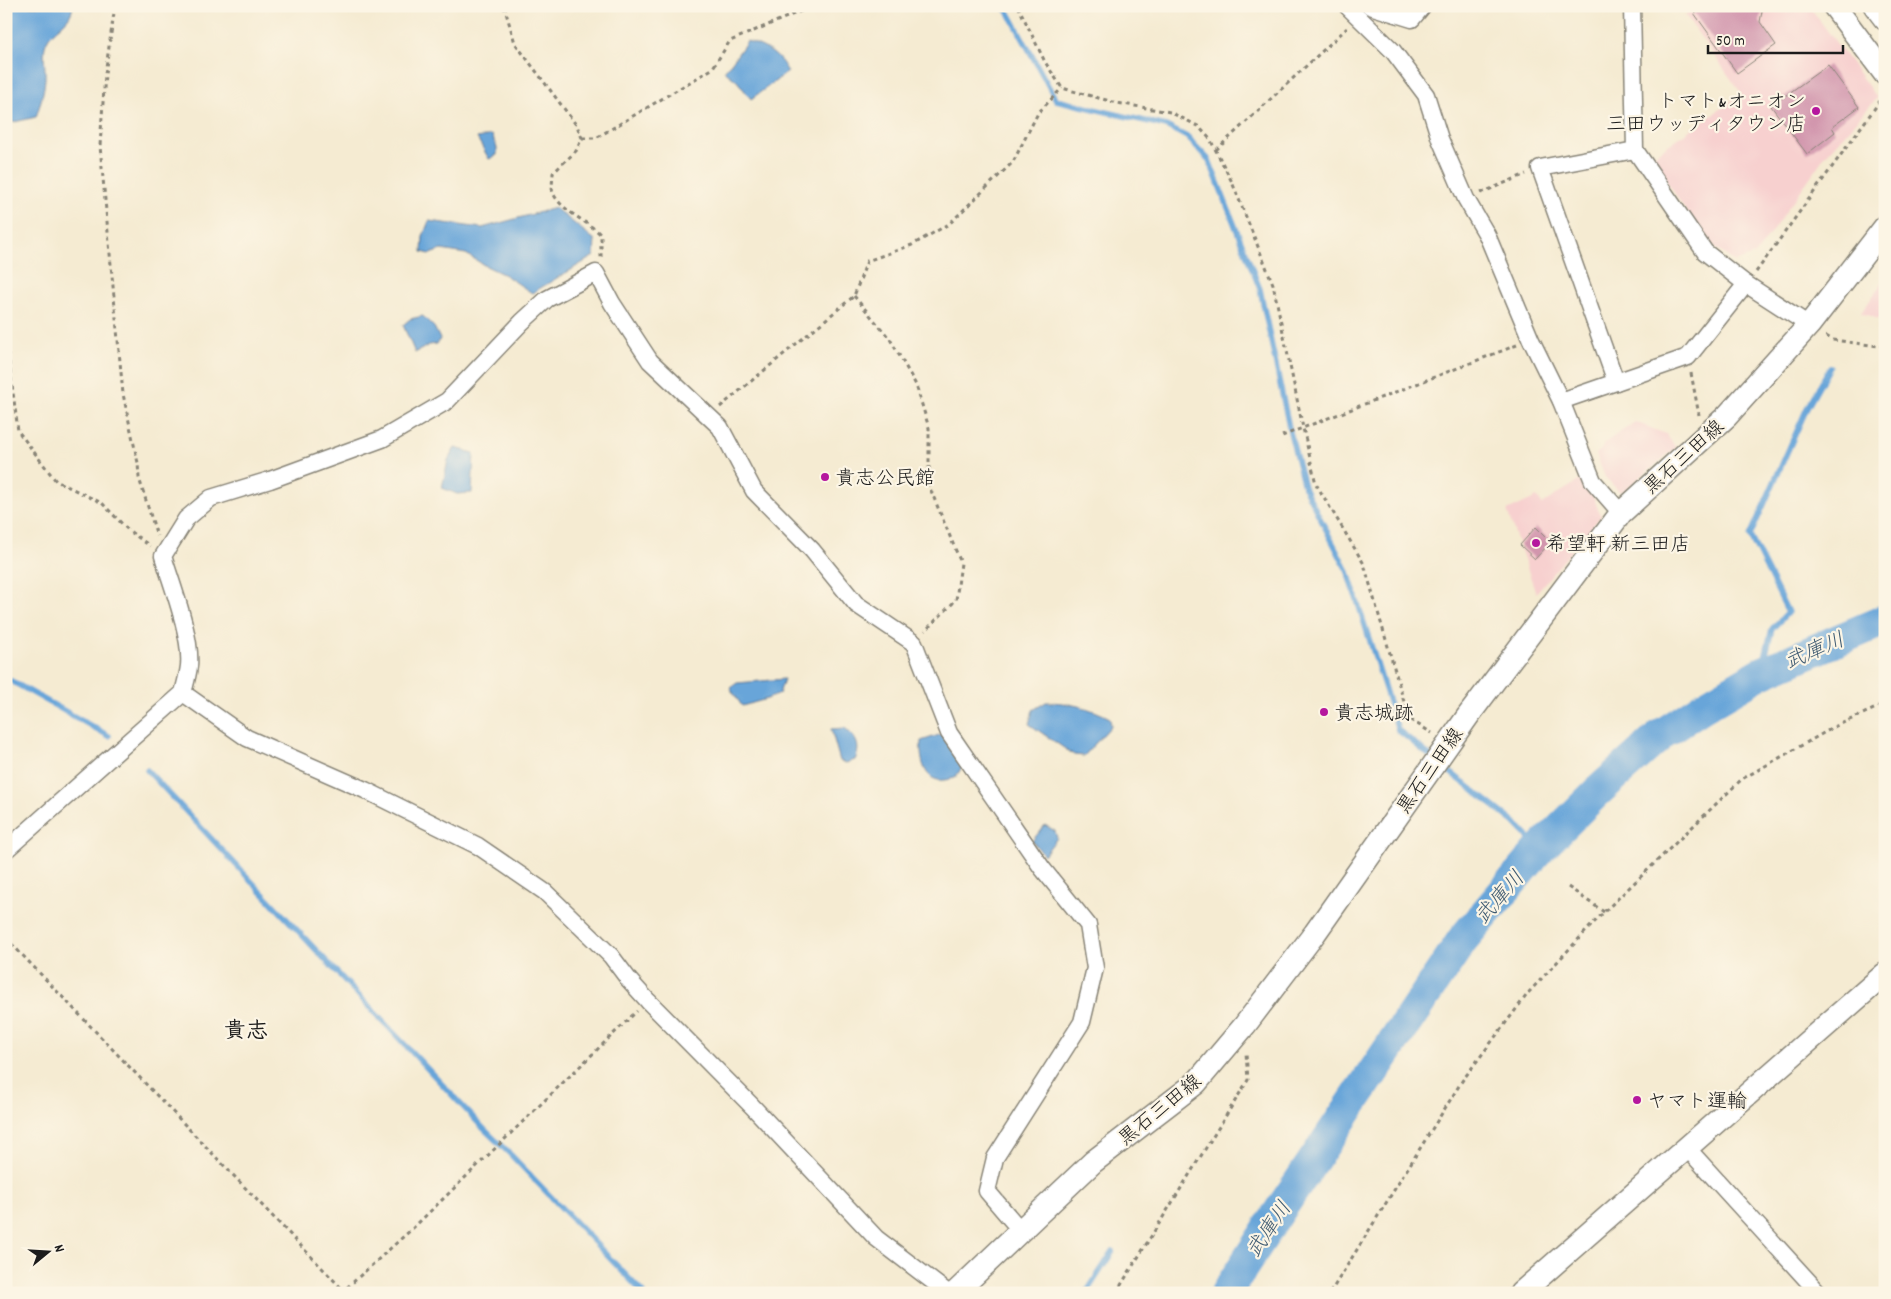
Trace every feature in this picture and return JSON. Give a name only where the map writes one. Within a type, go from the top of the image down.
[{"type":"main road","points":[[1834,6],[1885,74]]},
{"type":"main road","points":[[1875,6],[1885,18]]},
{"type":"main road","name":"黒石三田線","points":[[954,1293],[1093,1162],[1196,1083],[1245,1025],[1316,933],[1447,745],[1621,513],[1728,416],[1808,324],[1885,227]]},
{"type":"main road","points":[[1521,1293],[1885,974]]},
{"type":"street","points":[[1370,6],[1412,19],[1422,7]]},
{"type":"street","points":[[1632,6],[1635,150],[1704,252],[1746,284],[1808,324]]},
{"type":"street","points":[[1352,12],[1394,51],[1426,95],[1440,139],[1466,199],[1487,234],[1531,340],[1561,401],[1594,481],[1621,513]]},
{"type":"street","points":[[1616,382],[1540,168],[1635,150]]},
{"type":"street","points":[[6,850],[183,693],[189,666],[188,652],[183,621],[163,556],[186,519],[211,498],[270,480],[382,439],[447,401],[522,322],[547,299],[596,273],[612,303],[650,361],[720,427],[754,490],[812,550],[856,604],[914,644],[949,733],[1042,868],[1088,925],[1095,968],[1082,1022],[995,1158],[987,1191],[1021,1231]]},
{"type":"street","points":[[1561,401],[1688,357],[1746,284]]},
{"type":"street","points":[[183,693],[247,738],[365,790],[478,846],[546,892],[611,956],[648,1001],[758,1113],[876,1238],[948,1293]]},
{"type":"street","points":[[1687,1148],[1819,1293]]},
{"type":"path","points":[[115,6],[105,74],[100,146],[113,305],[123,394],[138,462],[139,478],[163,556]]},
{"type":"path","points":[[504,6],[515,44],[577,126],[582,138],[576,151],[553,173],[552,192],[562,205],[593,226],[601,235],[602,255],[596,273]]},
{"type":"path","points":[[582,138],[596,138],[712,69],[730,41],[813,6]]},
{"type":"path","points":[[1018,6],[1045,62],[1062,88],[1117,103],[1170,112],[1198,126],[1210,139],[1232,182],[1273,284],[1316,484],[1364,564],[1409,720],[1447,745]]},
{"type":"path","points":[[1216,150],[1334,42],[1352,12]]},
{"type":"path","points":[[708,416],[854,296],[867,261],[912,245],[950,224],[1013,162],[1038,113],[1062,88]]},
{"type":"path","points":[[1746,284],[1885,94]]},
{"type":"path","points":[[1466,199],[1540,168]]},
{"type":"path","points":[[854,296],[890,339],[916,385],[929,428],[929,486],[961,564],[956,600],[914,644]]},
{"type":"path","points":[[1808,324],[1833,340],[1885,347]]},
{"type":"path","points":[[1282,436],[1531,340]]},
{"type":"path","points":[[6,346],[18,431],[56,481],[102,503],[128,530],[163,556]]},
{"type":"path","points":[[1688,357],[1704,438]]},
{"type":"path","points":[[1330,1293],[1462,1081],[1529,992],[1604,912],[1742,779],[1836,726],[1885,704]]},
{"type":"path","points":[[1568,887],[1604,912]]},
{"type":"path","points":[[6,938],[344,1292],[414,1228],[648,1001]]},
{"type":"path","points":[[1116,1293],[1248,1080],[1245,1025]]},
{"type":"shaded area","points":[[1697,6],[1809,6],[1877,98],[1825,156],[1756,254],[1735,262],[1711,245],[1701,234],[1651,157],[1742,94],[1685,15]]},
{"type":"shaded area","points":[[1885,279],[1885,321],[1861,313]]},
{"type":"shaded area","points":[[1635,422],[1666,434],[1676,448],[1621,493],[1605,477],[1596,454],[1604,447],[1603,444]]},
{"type":"shaded area","points":[[1585,477],[1601,516],[1536,593],[1507,511],[1537,497],[1542,504]]},
{"type":"water","points":[[6,6],[73,6],[69,17],[52,33],[46,43],[44,52],[44,84],[36,117],[6,124]]},
{"type":"water","points":[[747,41],[771,52],[780,60],[788,72],[751,99],[737,81],[724,71]]},
{"type":"water","points":[[492,135],[497,148],[497,155],[489,159],[477,138]]},
{"type":"water","points":[[555,208],[595,240],[594,256],[532,293],[505,275],[466,254],[441,250],[430,254],[422,252],[423,236],[429,221],[482,228]]},
{"type":"water","points":[[423,316],[434,327],[440,339],[437,344],[429,345],[415,353],[403,325],[410,319]]},
{"type":"water","points":[[455,448],[474,453],[472,493],[457,494],[442,488],[448,460]]},
{"type":"water","points":[[784,679],[779,694],[742,706],[730,688],[737,683]]},
{"type":"water","points":[[1046,702],[1071,704],[1095,711],[1110,718],[1111,726],[1084,756],[1074,755],[1029,724],[1033,710]]},
{"type":"water","points":[[845,728],[852,735],[858,746],[855,760],[846,763],[840,761],[831,729]]},
{"type":"water","points":[[942,734],[964,764],[955,778],[947,780],[938,780],[928,774],[922,758],[921,741]]},
{"type":"water","points":[[1045,825],[1055,831],[1057,838],[1044,855],[1032,841]]},
{"type":"building","points":[[1703,6],[1763,6],[1760,22],[1776,45],[1737,73],[1694,13]]},
{"type":"building","points":[[1828,65],[1859,107],[1832,127],[1835,132],[1807,154],[1771,106]]},
{"type":"building","points":[[1536,527],[1551,542],[1535,559],[1520,545]]},
{"type":"waterway","points":[[1003,6],[1009,13],[1056,100],[1166,126],[1187,137],[1209,160],[1260,289],[1290,432],[1304,487],[1348,572],[1398,730],[1434,759]]},
{"type":"waterway","points":[[1761,673],[1772,629],[1788,612],[1750,536],[1807,408],[1830,367]]},
{"type":"waterway","name":"武庫川","points":[[1226,1293],[1463,939],[1540,849],[1597,792],[1662,734],[1761,673],[1885,620]]},
{"type":"waterway","points":[[6,678],[109,736]]},
{"type":"waterway","points":[[1441,765],[1514,822],[1540,849]]},
{"type":"waterway","points":[[147,770],[484,1129],[643,1293]]},
{"type":"waterway","points":[[1086,1293],[1113,1251]]},
{"type":"place","name":"トマト&オニオン 三田ウッディタウン店","points":[[1816,111]]},
{"type":"place","name":"貴志公民館","points":[[825,477]]},
{"type":"place","name":"希望軒 新三田店","points":[[1536,543]]},
{"type":"place","name":"貴志城跡","points":[[1324,712]]},
{"type":"place","name":"ヤマト運輸","points":[[1637,1100]]},
{"type":"district","name":"貴志","points":[[246,1029]]}]
